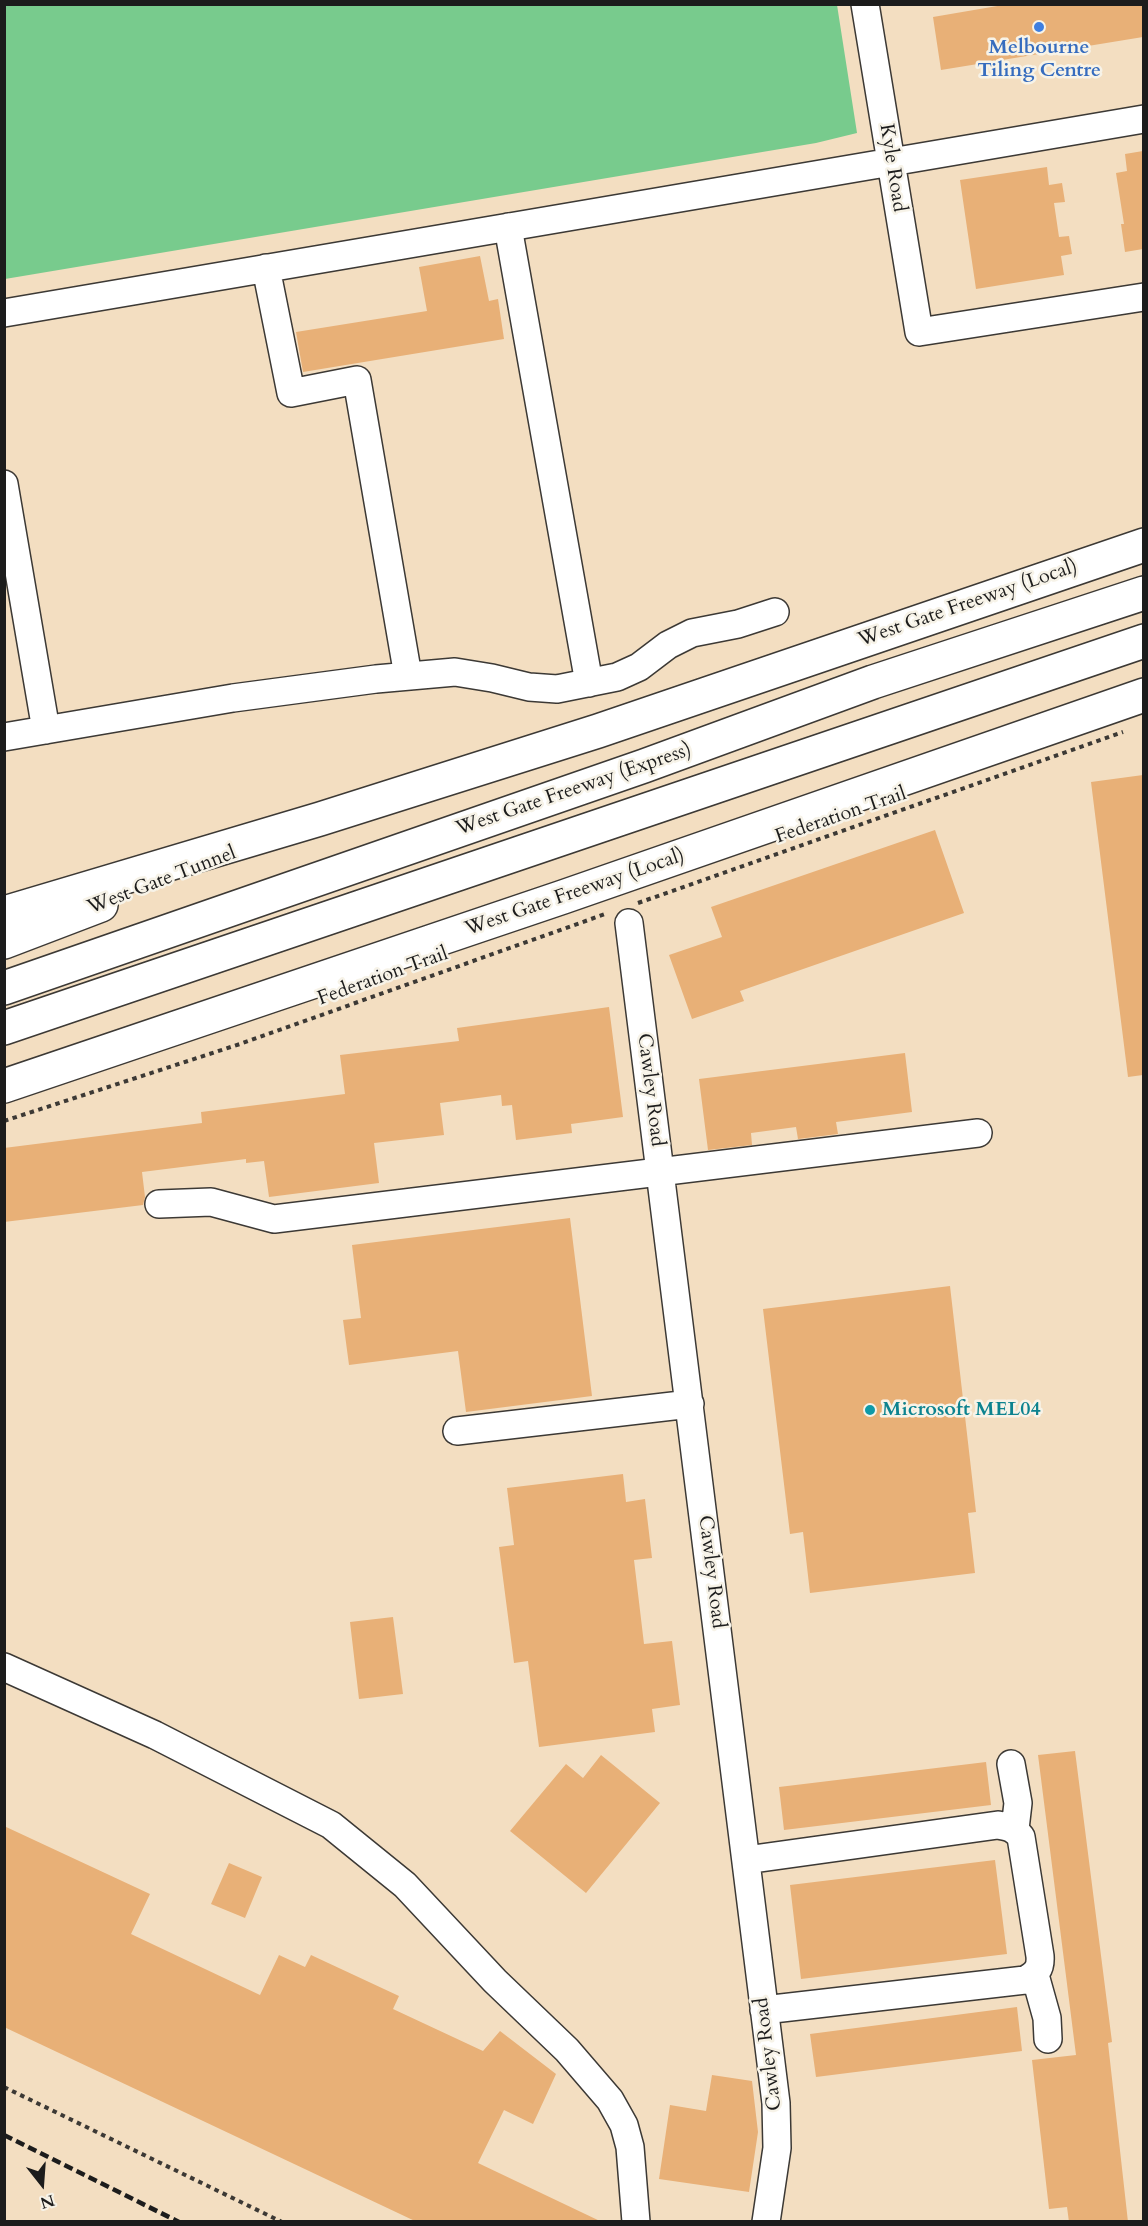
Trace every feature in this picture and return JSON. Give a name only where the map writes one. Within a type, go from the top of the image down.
[{"type":"highway","name":"West Gate Freeway (Local)","points":[[4,913],[320,819],[598,730],[1143,545]]},
{"type":"highway","name":"West Gate Freeway (Express)","points":[[4,988],[644,766],[873,682],[1143,593]]},
{"type":"highway","points":[[4,1028],[1143,641]]},
{"type":"highway","name":"West Gate Freeway (Local)","points":[[4,1086],[563,897],[1143,694]]},
{"type":"highway","name":"West Gate Tunnel","points":[[4,942],[320,819]]},
{"type":"street","name":"Kyle Road","points":[[866,4],[920,332],[1143,297]]},
{"type":"street","points":[[4,313],[1143,119]]},
{"type":"street","points":[[508,227],[589,683]]},
{"type":"street","points":[[266,268],[291,393],[357,380],[408,676]]},
{"type":"street","points":[[4,484],[46,729]]},
{"type":"street","points":[[4,737],[233,698],[408,676],[455,672],[529,687],[557,689],[617,677],[639,667],[668,645],[692,633],[738,624],[775,612]]},
{"type":"street","name":"Cawley Road","points":[[625,913],[690,1404],[777,2126],[777,2148],[766,2222]]},
{"type":"street","points":[[159,1204],[211,1202],[274,1220],[978,1133]]},
{"type":"street","points":[[457,1431],[690,1404]]},
{"type":"street","points":[[4,1667],[155,1735],[331,1825],[405,1885],[495,1981],[567,2050],[610,2100],[624,2125],[630,2147],[636,2222]]},
{"type":"street","points":[[1011,1764],[1018,1803],[1015,1829]]},
{"type":"street","points":[[746,1860],[998,1825],[1015,1829],[1021,1837],[1040,1956],[1041,1965],[1035,1975],[1025,1980],[764,2010]]},
{"type":"street","points":[[1035,1975],[1047,2018],[1048,2039]]},
{"type":"path","name":"Federation Trail","points":[[4,1121],[240,1044],[625,913],[1133,729]]},
{"type":"path","points":[[4,2087],[282,2222]]},
{"type":"green space","points":[[5,4],[837,5],[857,133],[816,143],[5,279]]},
{"type":"building","name":"Melbourne Tiling Centre","points":[[1009,4],[1143,4],[1143,37],[941,70],[933,17]]},
{"type":"building","points":[[1143,151],[1143,249],[1125,252],[1121,224],[1124,224],[1116,173],[1127,171],[1125,154]]},
{"type":"building","points":[[1047,167],[1049,185],[1062,183],[1065,202],[1054,203],[1059,237],[1069,236],[1072,254],[1061,256],[1064,275],[976,289],[960,180]]},
{"type":"building","points":[[480,256],[489,301],[498,299],[504,339],[303,372],[296,332],[427,311],[419,267]]},
{"type":"building","points":[[1143,775],[1143,1075],[1128,1077],[1091,782]]},
{"type":"building","points":[[935,830],[964,913],[740,991],[744,1001],[692,1019],[669,955],[722,937],[711,907]]},
{"type":"building","points":[[609,1007],[623,1117],[571,1124],[572,1133],[516,1140],[512,1105],[502,1106],[501,1095],[440,1103],[444,1135],[374,1143],[379,1183],[269,1197],[264,1161],[246,1163],[246,1159],[142,1172],[145,1197],[143,1205],[4,1222],[4,1148],[202,1123],[201,1112],[345,1094],[340,1055],[459,1041],[457,1028]]},
{"type":"building","points":[[905,1053],[912,1112],[836,1122],[838,1134],[798,1139],[796,1127],[751,1133],[752,1145],[708,1150],[699,1079]]},
{"type":"building","points":[[570,1218],[592,1396],[466,1412],[458,1351],[349,1365],[343,1320],[361,1318],[352,1245]]},
{"type":"building","name":"Microsoft MEL04","points":[[950,1286],[976,1512],[968,1513],[975,1573],[810,1593],[803,1532],[790,1534],[763,1309]]},
{"type":"building","points":[[623,1474],[626,1502],[645,1499],[652,1558],[634,1560],[644,1644],[672,1641],[680,1705],[652,1709],[655,1732],[539,1747],[528,1661],[514,1663],[499,1547],[514,1545],[507,1488]]},
{"type":"building","points":[[393,1617],[403,1694],[359,1699],[350,1622]]},
{"type":"building","points":[[1075,1751],[1112,2042],[1108,2043],[1128,2222],[1069,2222],[1067,2207],[1049,2209],[1032,2060],[1076,2055],[1038,1755]]},
{"type":"building","points":[[601,1755],[660,1803],[586,1893],[510,1831],[566,1764],[583,1778]]},
{"type":"building","points":[[986,1762],[991,1805],[784,1830],[779,1787]]},
{"type":"building","points":[[4,1826],[150,1894],[131,1934],[260,1995],[279,1955],[305,1967],[311,1955],[399,1996],[393,2009],[483,2051],[500,2031],[556,2074],[533,2124],[504,2110],[478,2163],[602,2222],[417,2222],[4,2027]]},
{"type":"building","points":[[995,1860],[1007,1954],[801,1979],[790,1885]]},
{"type":"building","points":[[229,1863],[262,1877],[245,1918],[211,1904]]},
{"type":"building","points":[[1017,2007],[1022,2051],[816,2077],[810,2034]]},
{"type":"building","points":[[712,2075],[752,2081],[758,2132],[749,2192],[659,2179],[670,2105],[706,2111]]},
{"type":"railway","points":[[4,2135],[179,2222]]},
{"type":"place","name":"Melbourne Tiling Centre","points":[[1039,27]]},
{"type":"place","name":"Microsoft MEL04","points":[[870,1410]]}]
